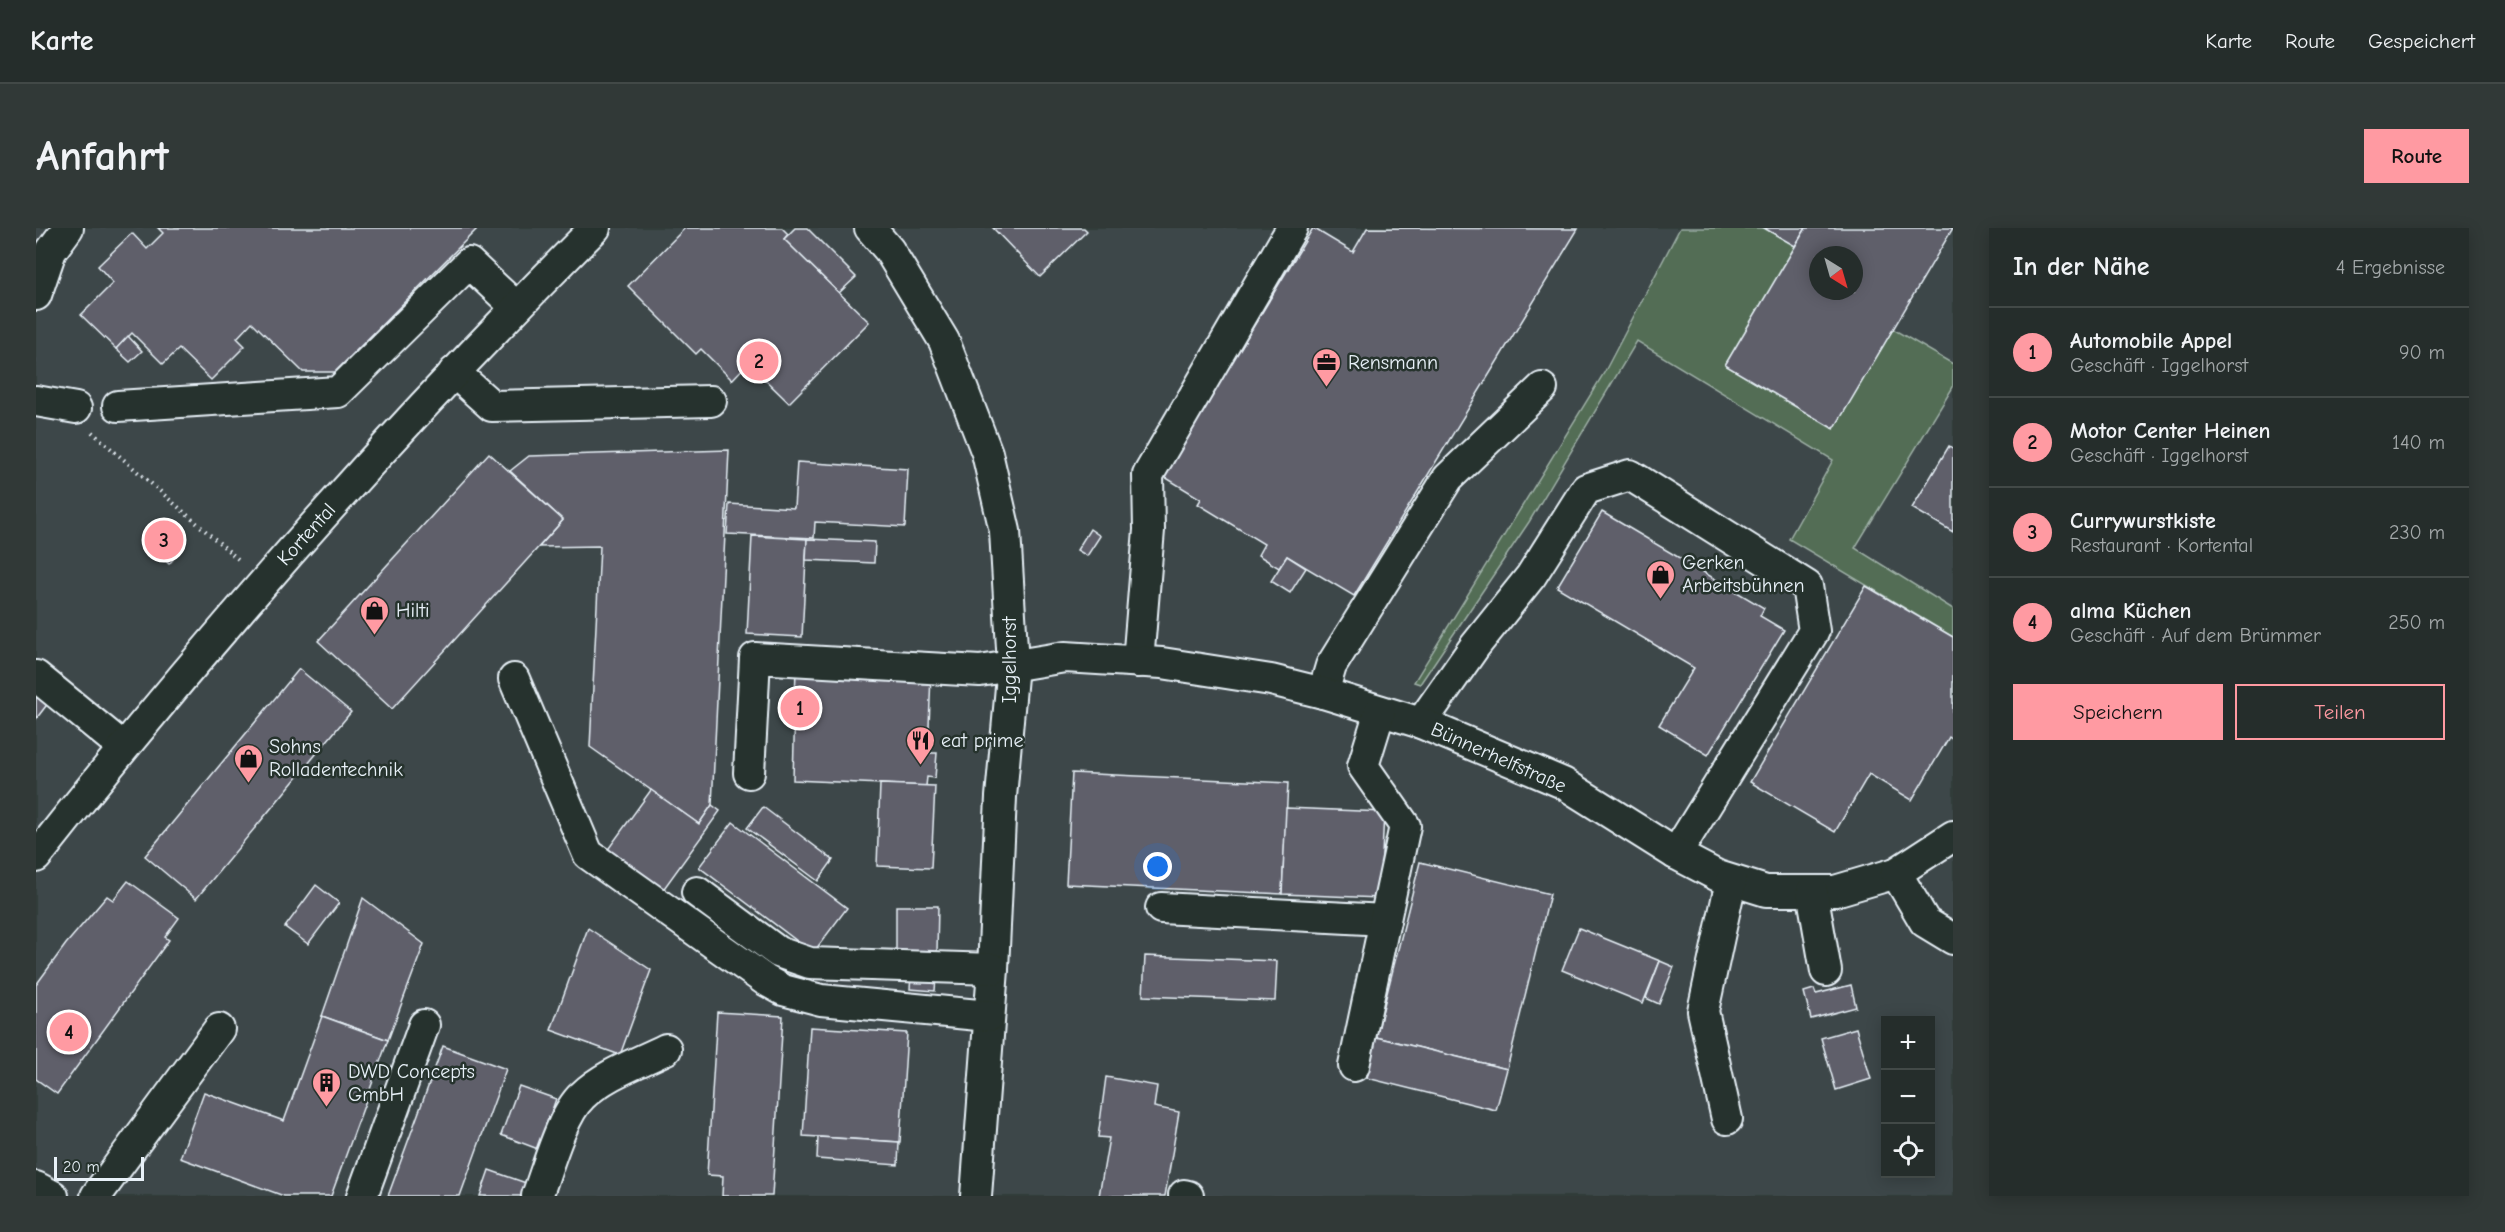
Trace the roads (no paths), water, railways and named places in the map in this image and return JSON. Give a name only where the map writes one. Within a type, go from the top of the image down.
[{"type":"street","points":[[36,295],[51,251],[68,228]]},
{"type":"street","name":"Kortental","points":[[36,857],[123,747],[263,582],[388,441],[595,228]]},
{"type":"street","name":"Iggelhorst","points":[[870,228],[889,250],[944,341],[987,453],[1005,531],[1013,665],[1001,797],[993,969],[976,1196]]},
{"type":"street","points":[[1138,662],[1149,530],[1148,476],[1292,228]]},
{"type":"street","points":[[118,406],[338,392],[469,263],[516,307]]},
{"type":"street","points":[[454,372],[492,406],[711,401]]},
{"type":"street","points":[[1323,693],[1331,666],[1448,478],[1542,388]]},
{"type":"street","points":[[36,401],[76,408]]},
{"type":"street","points":[[1421,723],[1469,655],[1531,576],[1586,489],[1630,475],[1807,586],[1814,631],[1676,854]]},
{"type":"street","name":"Bünnerhelfstraße","points":[[749,773],[755,658],[980,671],[1065,657],[1162,663],[1271,680],[1323,693],[1421,723],[1563,783],[1676,854],[1731,881],[1766,891],[1835,891],[1896,873],[1953,836]]},
{"type":"street","points":[[36,676],[123,747]]},
{"type":"street","points":[[514,679],[588,854],[746,967],[783,990],[821,1000],[989,1016]]},
{"type":"street","points":[[1354,1066],[1406,826],[1363,766],[1380,711]]},
{"type":"street","points":[[1896,873],[1925,922],[1953,939]]},
{"type":"street","points":[[1727,1119],[1702,1011],[1731,881]]},
{"type":"street","points":[[1812,891],[1826,970]]},
{"type":"street","points":[[697,892],[778,952],[810,963],[993,969]]},
{"type":"street","points":[[1161,908],[1386,921]]},
{"type":"street","points":[[362,1196],[424,1025]]},
{"type":"street","points":[[96,1196],[219,1029]]},
{"type":"street","points":[[537,1196],[567,1118],[581,1097],[605,1079],[666,1049]]},
{"type":"street","points":[[36,1187],[53,1196]]},
{"type":"place","name":"Motor Center Heinen","points":[[759,361]]},
{"type":"place","name":"Rensmann","points":[[1327,388]]},
{"type":"place","name":"Currywurstkiste","points":[[164,540]]},
{"type":"place","name":"Gerken Arbeitsbühnen","points":[[1661,600]]},
{"type":"place","name":"Hilti","points":[[375,636]]},
{"type":"place","name":"Automobile Appel","points":[[800,708]]},
{"type":"place","name":"eat prime","points":[[920,766]]},
{"type":"place","name":"Sohns Rolladentechnik","points":[[248,784]]},
{"type":"place","name":"alma Küchen","points":[[69,1032]]},
{"type":"place","name":"DWD Concepts GmbH","points":[[327,1108]]}]
